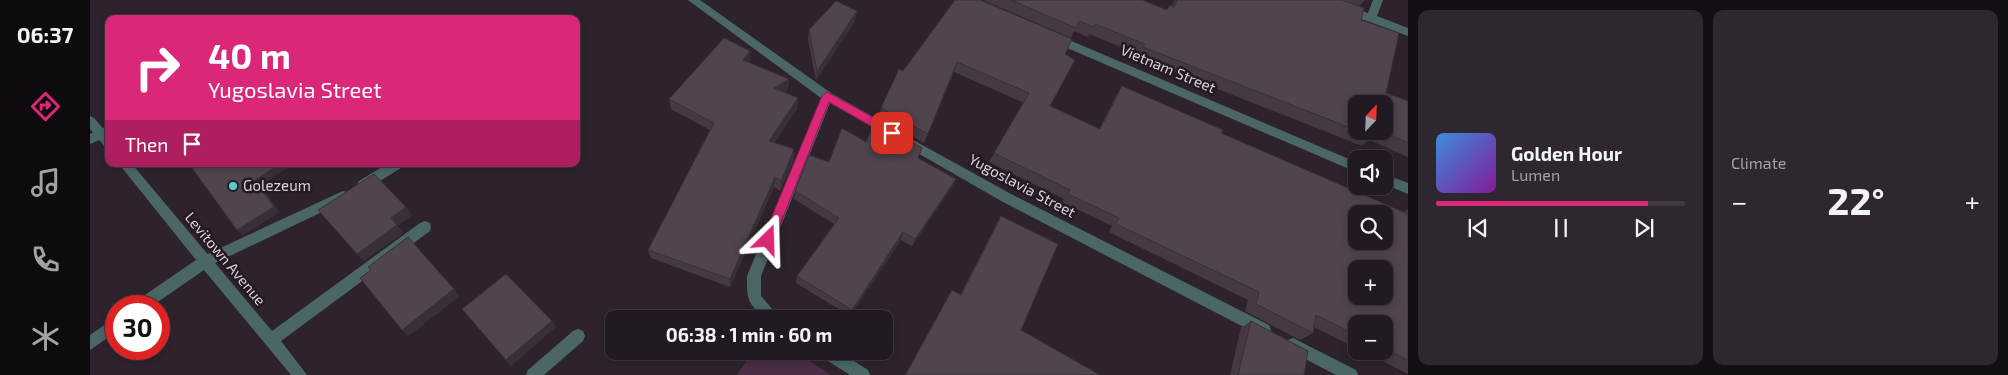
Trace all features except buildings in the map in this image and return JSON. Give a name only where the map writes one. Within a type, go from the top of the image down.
[{"type":"street","name":"Yugoslavia Street","points":[[693,0],[827,96],[1006,198],[1351,375]]},
{"type":"street","points":[[1322,0],[1408,32]]},
{"type":"street","points":[[1372,18],[1378,0]]},
{"type":"street","name":"Vietnam Street","points":[[1040,31],[1348,164]]},
{"type":"street","points":[[765,310],[754,298],[754,276],[827,96]]},
{"type":"street","points":[[90,121],[100,134]]},
{"type":"street","name":"Levitown Avenue","points":[[128,167],[300,375]]},
{"type":"street","points":[[157,295],[206,261],[343,197],[392,167]]},
{"type":"street","points":[[1393,183],[1408,190]]},
{"type":"street","points":[[272,340],[425,228]]},
{"type":"street","points":[[90,343],[105,332]]},
{"type":"street","points":[[533,375],[578,336]]},
{"type":"street","points":[[839,360],[863,375]]},
{"type":"shaded area","points":[[747,360],[807,360],[831,375],[737,375]]},
{"type":"place","name":"Golezeum","points":[[233,186]]},
{"type":"route","points":[[768,240],[827,96],[892,133]]}]
